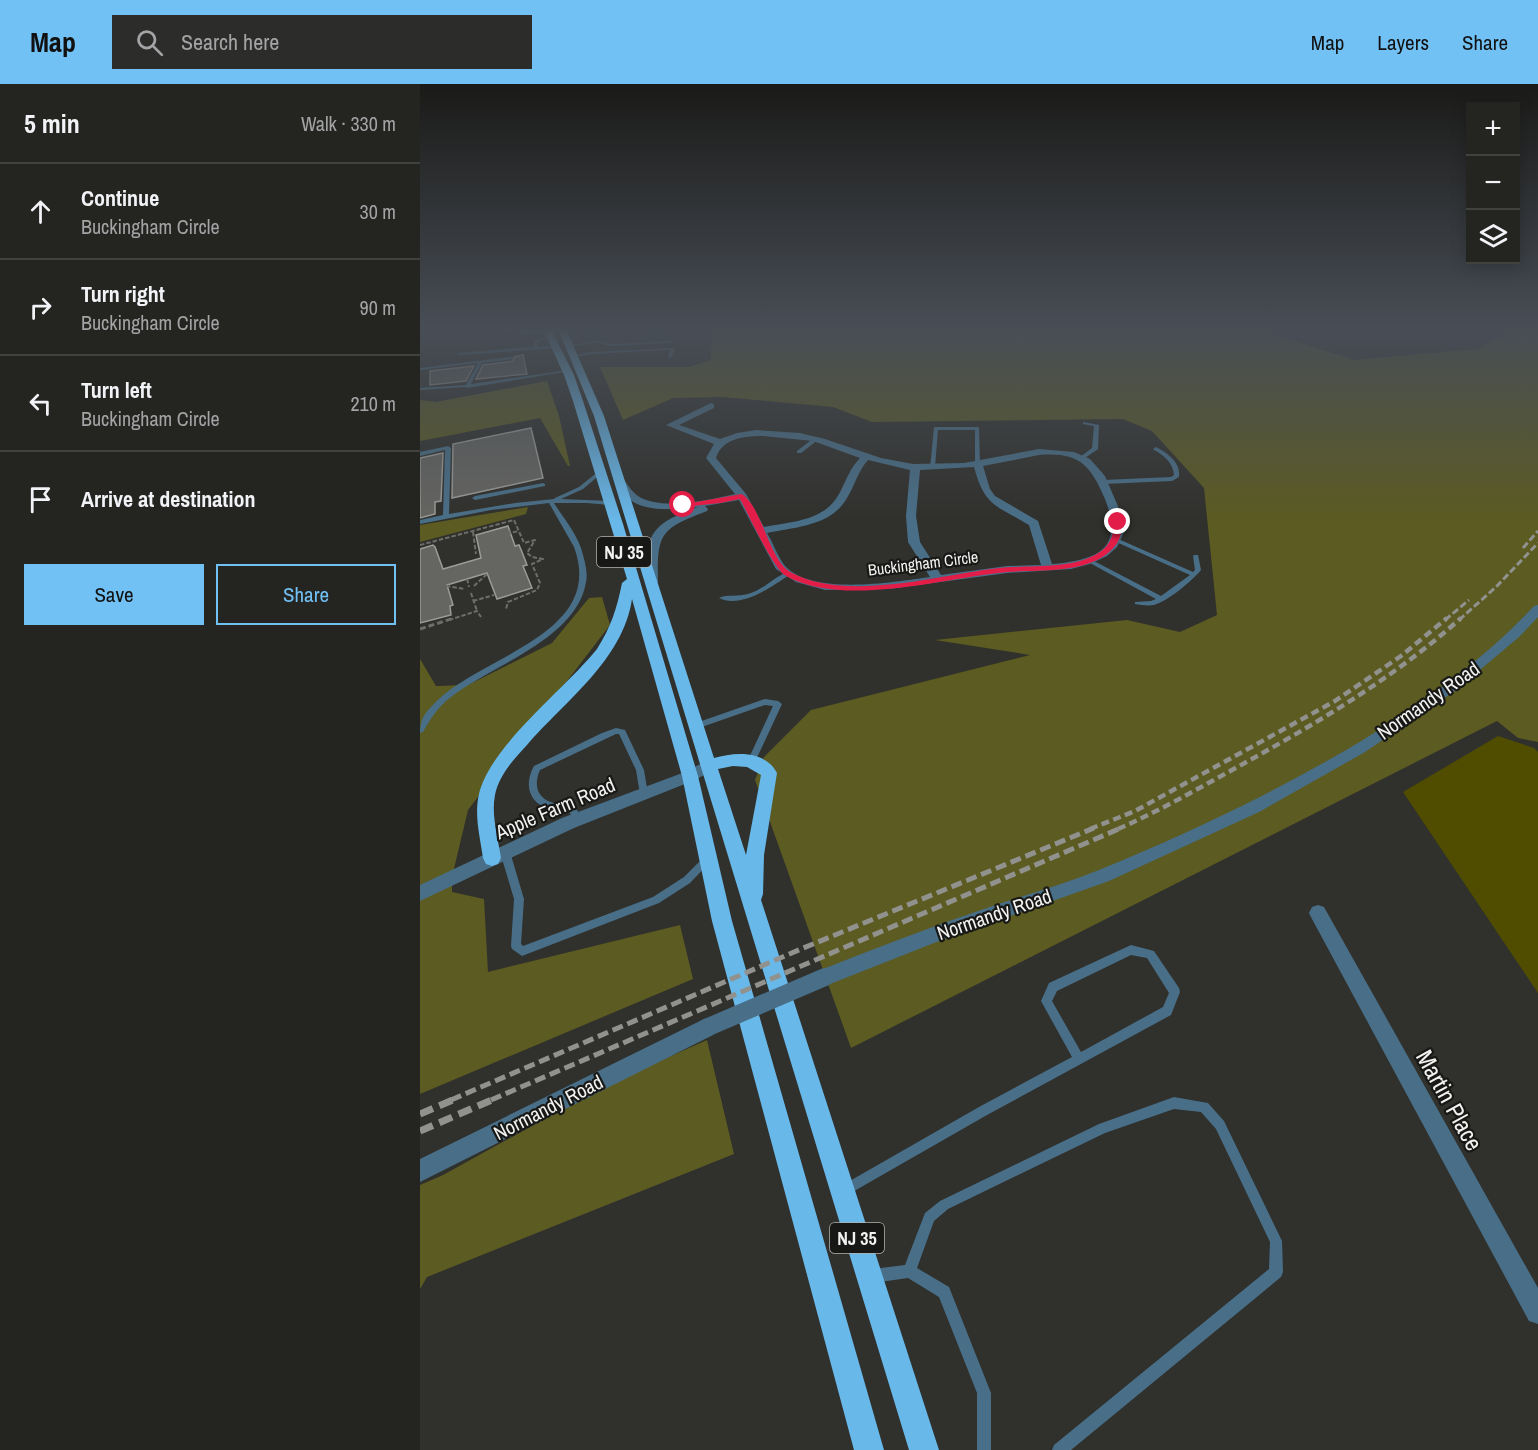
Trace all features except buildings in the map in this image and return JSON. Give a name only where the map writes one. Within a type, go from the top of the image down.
[{"type":"highway","name":"NJ 35","points":[[575,395],[610,503],[690,776],[722,921],[868,1449]]},
{"type":"highway","name":"NJ 35","points":[[588,395],[599,417],[652,582],[755,918],[924,1450]]},
{"type":"highway","points":[[499,855],[486,819],[486,801],[495,774],[523,737],[584,675],[606,649],[622,620],[627,602],[629,570]]},
{"type":"highway","points":[[708,766],[727,760],[752,760],[769,773],[755,855],[753,878],[755,918]]},
{"type":"street","points":[[711,406],[671,425],[721,443]]},
{"type":"street","points":[[787,574],[775,560],[742,496],[711,458],[715,448],[737,436],[755,433],[784,434],[816,440],[866,458],[915,467],[978,464],[1047,451],[1065,453],[1082,458],[1093,465],[1103,482],[1119,527],[1116,540]]},
{"type":"street","points":[[762,531],[813,520],[833,510],[843,497],[858,464],[866,458]]},
{"type":"street","points":[[978,464],[985,489],[991,498],[1034,523],[1047,567]]},
{"type":"street","points":[[915,467],[911,491],[914,542],[938,580]]},
{"type":"street","points":[[619,480],[632,497],[650,504],[683,505],[742,496]]},
{"type":"street","points":[[652,582],[651,547],[661,530],[677,519],[720,501]]},
{"type":"street","name":"Buckingham Circle","points":[[787,574],[813,584],[837,587],[894,586],[998,570],[1065,566],[1090,561],[1107,551],[1116,540]]},
{"type":"street","name":"Normandy Road","points":[[420,1171],[706,1028],[825,977],[932,935],[1103,876],[1253,807],[1360,748],[1451,687],[1515,634],[1538,609]]},
{"type":"street","name":"Apple Farm Road","points":[[420,893],[579,819],[690,776],[708,766]]},
{"type":"street","name":"Martin Place","points":[[1318,913],[1538,1312]]},
{"type":"lane","points":[[1082,458],[1095,449],[1097,425],[1085,423]]},
{"type":"lane","points":[[932,467],[936,428],[977,428],[978,464]]},
{"type":"lane","points":[[799,452],[816,440]]},
{"type":"lane","points":[[420,454],[448,448],[446,516]]},
{"type":"lane","points":[[1103,482],[1173,479],[1177,476],[1175,466],[1167,455],[1156,449]]},
{"type":"lane","points":[[551,502],[581,488],[600,472]]},
{"type":"lane","points":[[475,498],[543,485]]},
{"type":"lane","points":[[518,506],[519,490]]},
{"type":"lane","points":[[420,522],[446,516],[551,502],[582,500],[610,503]]},
{"type":"lane","points":[[420,730],[434,708],[448,695],[478,674],[542,638],[573,609],[580,594],[582,582],[580,554],[551,502]]},
{"type":"lane","points":[[1116,540],[1194,575]]},
{"type":"lane","points":[[1137,603],[1152,603],[1168,597],[1198,570],[1196,556]]},
{"type":"lane","points":[[1090,561],[1161,599]]},
{"type":"lane","points":[[722,598],[746,597],[761,592],[787,574]]},
{"type":"lane","points":[[696,726],[765,702],[778,704],[752,760]]},
{"type":"lane","points":[[579,819],[572,809],[548,806],[535,795],[532,786],[533,775],[537,768],[605,735],[622,732],[639,770],[644,794]]},
{"type":"lane","points":[[499,855],[519,899],[516,946],[522,951],[656,900],[687,880],[708,859]]},
{"type":"lane","points":[[842,1192],[1167,1011],[1174,992],[1150,954],[1131,950],[1053,987],[1046,1001],[1079,1059]]},
{"type":"lane","points":[[909,1271],[930,1217],[944,1205],[1060,1148],[1103,1128],[1174,1103],[1204,1107],[1220,1125],[1276,1241],[1276,1272],[1059,1450]]},
{"type":"lane","points":[[869,1276],[909,1271],[944,1292],[984,1393],[984,1450]]},
{"type":"path","points":[[420,545],[483,531],[514,520],[524,543],[535,540],[526,554],[543,560],[532,564],[539,587],[531,594],[508,602],[506,609]]},
{"type":"path","points":[[508,530],[510,533],[519,531]]},
{"type":"path","points":[[473,532],[476,554]]},
{"type":"path","points":[[474,586],[488,573]]},
{"type":"path","points":[[467,579],[469,587]]},
{"type":"path","points":[[446,585],[465,589]]},
{"type":"path","points":[[471,593],[481,617]]},
{"type":"path","points":[[473,601],[494,595]]},
{"type":"path","points":[[420,629],[477,611]]},
{"type":"shaded area","points":[[474,395],[552,395],[570,466],[540,418],[420,441],[420,400],[436,402]]},
{"type":"shaded area","points":[[612,395],[1538,395],[1538,742],[1518,738],[1497,721],[851,1048],[755,780],[764,757],[811,710],[1030,655],[935,640],[1127,620],[1180,632],[1217,615],[1204,488],[1152,431],[1123,419],[872,422],[833,407],[722,397],[673,398],[623,420]]},
{"type":"shaded area","points":[[528,507],[526,514],[420,542],[420,525]]},
{"type":"shaded area","points":[[602,597],[610,625],[468,810],[452,877],[452,892],[484,899],[488,972],[680,925],[693,979],[420,1094],[420,659],[436,686],[468,685],[552,643],[589,598]]},
{"type":"shaded area","points":[[1498,736],[1534,748],[1538,752],[1538,993],[1403,792]]},
{"type":"shaded area","points":[[707,1040],[734,1154],[427,1277],[420,1289],[420,1185],[443,1175],[608,1084]]},
{"type":"railway","points":[[1523,548],[1538,531]]},
{"type":"railway","points":[[1459,620],[1496,587],[1538,543]]},
{"type":"railway","points":[[1445,620],[1469,600]]},
{"type":"railway","points":[[1090,829],[1135,811],[1335,701],[1401,656],[1447,618]]},
{"type":"railway","points":[[1118,829],[1190,793],[1322,719],[1408,661],[1461,618]]},
{"type":"railway","points":[[451,1100],[801,949],[1094,828]]},
{"type":"railway","points":[[491,1100],[1121,828]]},
{"type":"railway","points":[[420,1114],[455,1099]]},
{"type":"railway","points":[[420,1131],[494,1099]]},
{"type":"route","points":[[683,505],[742,496],[775,560],[787,574],[813,584],[849,587],[894,586],[998,570],[1080,564],[1097,557],[1113,545],[1119,530],[1118,522]]}]
